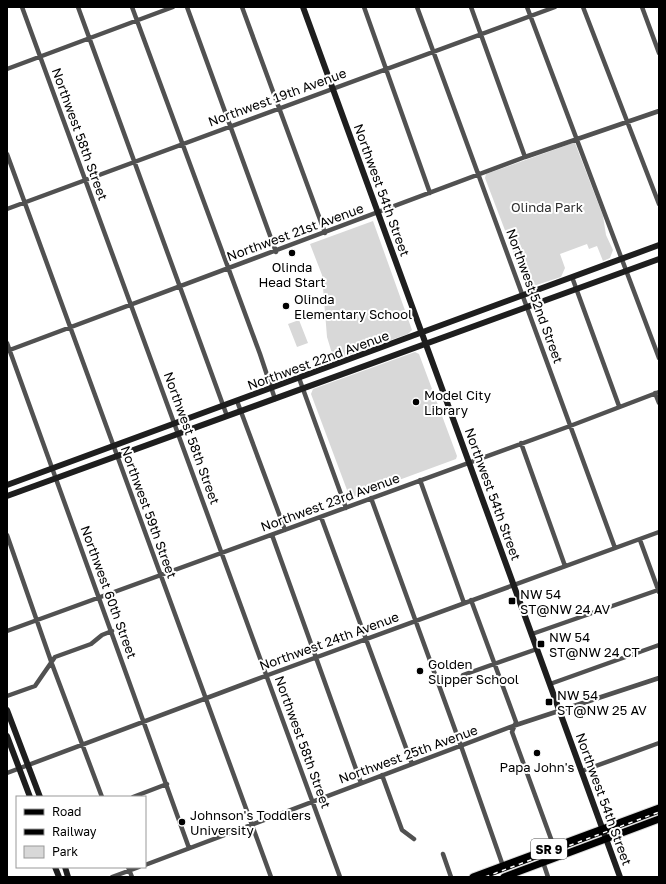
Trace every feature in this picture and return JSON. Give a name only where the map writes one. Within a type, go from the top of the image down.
[{"type":"main road","name":"Northwest 54th Street","points":[[303,7],[379,212],[620,877]]},
{"type":"main road","name":"Northwest 22nd Avenue","points":[[7,485],[659,246]]},
{"type":"main road","name":"Northwest 22nd Avenue","points":[[7,496],[659,259]]},
{"type":"main road","points":[[7,710],[40,796]]},
{"type":"main road","points":[[7,736],[30,796]]},
{"type":"main road","name":"SR 9","points":[[478,876],[659,808]]},
{"type":"main road","name":"SR 9","points":[[504,877],[659,819]]},
{"type":"street","name":"Northwest 58th Street","points":[[22,7],[222,554],[268,675],[340,877]]},
{"type":"street","points":[[78,7],[227,416]]},
{"type":"street","points":[[132,7],[275,398]]},
{"type":"street","points":[[7,69],[173,7]]},
{"type":"street","points":[[187,7],[276,252]]},
{"type":"street","points":[[242,7],[325,233]]},
{"type":"street","points":[[364,7],[430,193]]},
{"type":"street","name":"Northwest 52nd Street","points":[[417,7],[615,548]]},
{"type":"street","points":[[471,7],[526,157]]},
{"type":"street","points":[[527,7],[659,358]]},
{"type":"street","name":"Northwest 19th Avenue","points":[[7,209],[555,7]]},
{"type":"street","points":[[583,7],[659,204]]},
{"type":"street","points":[[642,7],[659,53]]},
{"type":"street","name":"Northwest 21st Avenue","points":[[8,350],[276,252],[526,157],[659,111]]},
{"type":"street","name":"Northwest 59th Street","points":[[7,154],[271,877]]},
{"type":"street","points":[[572,277],[619,406]]},
{"type":"street","name":"Northwest 60th Street","points":[[7,343],[8,350],[145,721],[189,848]]},
{"type":"street","points":[[299,378],[346,508]]},
{"type":"street","points":[[657,392],[659,403]]},
{"type":"street","name":"Northwest 23rd Avenue","points":[[7,631],[222,554],[570,426],[657,392]]},
{"type":"street","points":[[237,401],[285,530]]},
{"type":"street","points":[[521,443],[565,566]]},
{"type":"street","points":[[420,480],[464,603]]},
{"type":"street","points":[[371,498],[503,866]]},
{"type":"street","points":[[322,517],[412,764]]},
{"type":"street","name":"Northwest 24th Avenue","points":[[7,773],[268,675],[659,532]]},
{"type":"street","points":[[7,535],[36,620],[102,796]]},
{"type":"street","points":[[272,535],[361,783]]},
{"type":"street","points":[[532,634],[659,591],[640,540]]},
{"type":"street","points":[[472,600],[516,722],[513,726],[512,732],[554,847]]},
{"type":"street","points":[[7,696],[35,686],[55,658],[91,644],[102,635],[112,631]]},
{"type":"street","points":[[550,684],[659,645]]},
{"type":"street","points":[[463,675],[537,649]]},
{"type":"street","name":"Northwest 25th Avenue","points":[[146,865],[513,726],[659,678]]},
{"type":"street","points":[[582,771],[659,743]]},
{"type":"street","points":[[382,775],[402,830],[414,839]]},
{"type":"street","points":[[136,796],[167,784]]},
{"type":"street","points":[[444,854],[452,877]]},
{"type":"street","points":[[543,862],[548,877]]},
{"type":"street","points":[[112,877],[129,869],[132,877]]},
{"type":"green space","name":"Olinda Park","points":[[575,143],[603,216],[606,235],[613,250],[610,258],[603,261],[597,246],[589,249],[587,244],[560,254],[565,268],[561,277],[527,288],[485,178],[486,174]]},
{"type":"green space","points":[[373,221],[412,330],[408,334],[334,360],[327,337],[322,275],[310,244]]},
{"type":"green space","points":[[299,320],[308,343],[297,347],[288,324]]},
{"type":"green space","points":[[415,352],[419,354],[457,456],[456,459],[350,498],[311,394],[313,389]]},
{"type":"railway","points":[[485,877],[659,812]]},
{"type":"place","name":"Olinda Head Start","points":[[292,253]]},
{"type":"place","name":"Olinda Elementary School","points":[[286,306]]},
{"type":"place","name":"Model City Library","points":[[416,402]]},
{"type":"place","name":"NW 54 ST@NW 24 AV","points":[[512,601]]},
{"type":"place","name":"NW 54 ST@NW 24 CT","points":[[541,644]]},
{"type":"place","name":"Golden Slipper School","points":[[420,671]]},
{"type":"place","name":"NW 54 ST@NW 25 AV","points":[[549,702]]},
{"type":"place","name":"Papa John's","points":[[537,753]]},
{"type":"place","name":"Johnson's Toddlers University","points":[[182,822]]}]
